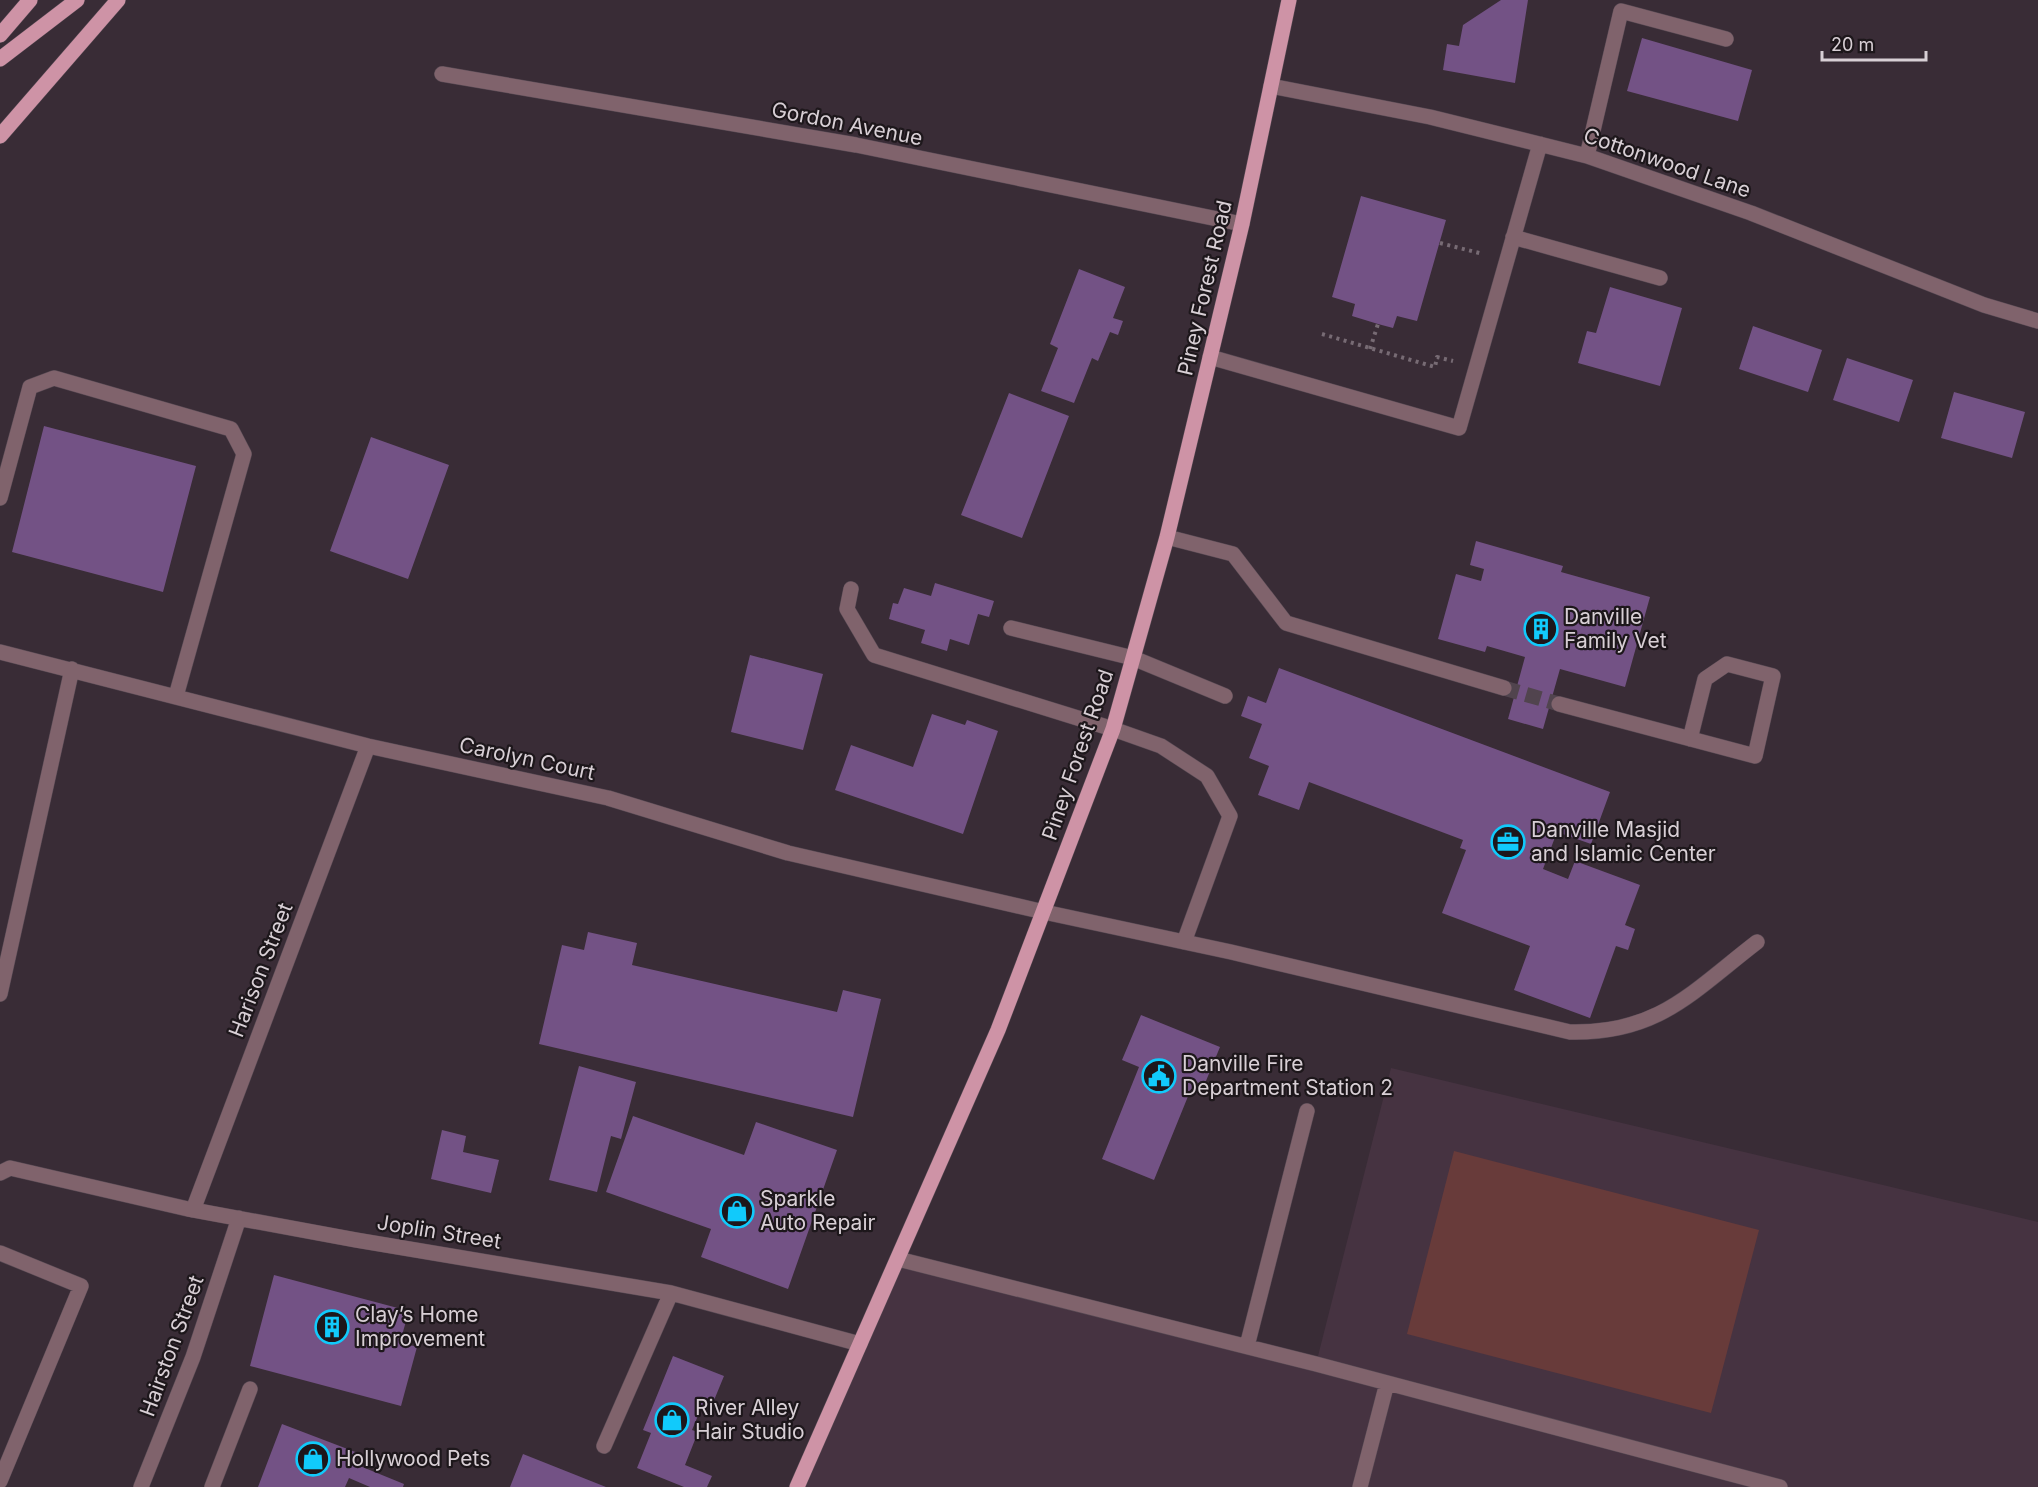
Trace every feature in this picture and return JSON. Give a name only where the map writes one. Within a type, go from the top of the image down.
[{"type":"main road","points":[[0,35],[30,0]]},
{"type":"main road","points":[[0,59],[77,0]]},
{"type":"main road","points":[[0,136],[118,0]]},
{"type":"main road","name":"Piney Forest Road","points":[[797,1487],[998,1030],[1113,729],[1167,537],[1242,224],[1289,0]]},
{"type":"street","points":[[1587,156],[1622,11],[1726,39]]},
{"type":"street","name":"Gordon Avenue","points":[[442,74],[856,145],[1242,224]]},
{"type":"street","name":"Cottonwood Lane","points":[[1271,86],[1430,117],[1587,156],[1751,213],[1984,305],[2038,321]]},
{"type":"street","points":[[1210,357],[1459,428],[1540,144]]},
{"type":"street","points":[[1513,237],[1660,278]]},
{"type":"street","points":[[0,498],[30,387],[54,378],[231,429],[244,454],[176,696]]},
{"type":"street","points":[[1167,537],[1233,554],[1286,624],[1503,688]]},
{"type":"street","points":[[851,588],[847,609],[874,655],[1161,746],[1207,776],[1230,816],[1184,942]]},
{"type":"street","points":[[1011,628],[1133,658],[1225,696]]},
{"type":"street","name":"Carolyn Court","points":[[0,652],[368,746],[608,798],[788,853],[1570,1032],[1600,1033],[1635,1026],[1668,1011],[1756,942]]},
{"type":"street","points":[[1559,704],[1690,739],[1755,756],[1773,676],[1727,664],[1705,679],[1690,739]]},
{"type":"street","points":[[0,994],[72,669]]},
{"type":"street","name":"Harison Street","points":[[193,1209],[368,746]]},
{"type":"street","points":[[1246,1346],[1307,1111]]},
{"type":"street","name":"Joplin Street","points":[[5,1171],[239,1218],[671,1293],[860,1344]]},
{"type":"street","name":"Hairston Street","points":[[141,1487],[193,1357],[239,1218]]},
{"type":"street","points":[[0,1253],[81,1286],[0,1481]]},
{"type":"street","points":[[898,1259],[1246,1346],[1780,1487]]},
{"type":"street","points":[[604,1446],[671,1293]]},
{"type":"street","points":[[1360,1487],[1387,1383]]},
{"type":"street","points":[[212,1487],[250,1389]]},
{"type":"path","points":[[1440,243],[1506,261]]},
{"type":"path","points":[[1370,348],[1378,324]]},
{"type":"path","points":[[1322,334],[1435,367],[1437,357],[1477,367]]},
{"type":"shaded area","points":[[1391,1068],[2038,1222],[2038,1487],[796,1487],[898,1259],[1316,1364]]},
{"type":"shaded area","points":[[1454,1151],[1759,1230],[1711,1413],[1407,1334]]},
{"type":"building","points":[[1501,0],[1528,0],[1515,83],[1443,70],[1447,44],[1459,46],[1463,25]]},
{"type":"building","points":[[1642,38],[1752,70],[1738,121],[1627,91]]},
{"type":"building","points":[[1361,196],[1446,220],[1417,321],[1397,316],[1393,328],[1378,324],[1352,316],[1355,304],[1332,297]]},
{"type":"building","points":[[1079,269],[1125,287],[1113,318],[1123,321],[1118,335],[1110,332],[1098,361],[1092,358],[1074,403],[1041,391],[1058,348],[1050,344]]},
{"type":"building","points":[[1610,287],[1682,308],[1660,386],[1578,363],[1587,331],[1596,333]]},
{"type":"building","points":[[1753,326],[1822,350],[1808,392],[1739,369]]},
{"type":"building","points":[[1847,358],[1913,380],[1899,422],[1833,400]]},
{"type":"building","points":[[1954,392],[2025,412],[2012,458],[1941,438]]},
{"type":"building","points":[[1009,393],[1069,416],[1022,538],[961,515]]},
{"type":"building","points":[[44,426],[196,466],[163,592],[12,552]]},
{"type":"building","points":[[371,437],[449,465],[408,579],[330,551]]},
{"type":"building","name":"Danville Family Vet","points":[[1476,541],[1563,566],[1561,572],[1650,597],[1625,687],[1560,669],[1543,729],[1508,719],[1525,657],[1487,646],[1485,652],[1438,639],[1456,574],[1481,581],[1484,569],[1470,565]]},
{"type":"building","points":[[935,583],[994,601],[989,617],[978,614],[969,645],[950,639],[947,651],[921,643],[925,630],[889,619],[893,603],[898,604],[904,588],[931,596]]},
{"type":"building","points":[[750,655],[823,674],[803,750],[731,732]]},
{"type":"building","name":"Danville Masjid and Islamic Center","points":[[1279,668],[1610,792],[1591,844],[1557,832],[1543,869],[1568,879],[1575,861],[1640,885],[1625,925],[1635,929],[1628,950],[1616,946],[1590,1018],[1514,990],[1530,946],[1442,913],[1466,850],[1460,848],[1463,840],[1309,782],[1299,810],[1258,795],[1269,766],[1249,758],[1262,724],[1241,716],[1248,696],[1266,703]]},
{"type":"building","points":[[932,714],[965,725],[967,720],[998,731],[963,834],[835,790],[851,745],[913,767]]},
{"type":"building","points":[[588,932],[637,943],[632,965],[837,1012],[843,990],[881,999],[853,1117],[539,1044],[562,945],[584,950]]},
{"type":"building","points":[[1141,1015],[1220,1047],[1201,1093],[1191,1089],[1154,1180],[1102,1159],[1139,1067],[1122,1060]]},
{"type":"building","points":[[579,1066],[636,1082],[621,1139],[611,1136],[597,1192],[549,1180]]},
{"type":"building","name":"Sparkle Auto Repair","points":[[633,1116],[744,1155],[756,1122],[837,1150],[788,1289],[701,1257],[711,1229],[606,1192]]},
{"type":"building","points":[[442,1130],[466,1136],[463,1152],[499,1160],[491,1193],[431,1179]]},
{"type":"building","name":"Clay’s Home Improvement","points":[[274,1275],[409,1311],[400,1342],[417,1347],[401,1406],[250,1366]]},
{"type":"building","name":"River Alley Hair Studio","points":[[673,1356],[724,1376],[710,1410],[702,1406],[692,1430],[698,1432],[685,1465],[712,1476],[707,1487],[684,1487],[637,1468],[651,1433],[643,1430]]},
{"type":"building","name":"Hollywood Pets","points":[[282,1424],[358,1453],[355,1464],[404,1484],[403,1487],[370,1487],[349,1478],[345,1487],[258,1487]]},
{"type":"building","points":[[523,1454],[606,1487],[510,1487]]},
{"type":"tunnel","points":[[1504,688],[1559,704]]},
{"type":"place","name":"Danville Family Vet","points":[[1541,629]]},
{"type":"place","name":"Danville Masjid and Islamic Center","points":[[1508,842]]},
{"type":"place","name":"Danville Fire Department Station 2","points":[[1159,1076]]},
{"type":"place","name":"Sparkle Auto Repair","points":[[737,1211]]},
{"type":"place","name":"Clay’s Home Improvement","points":[[332,1327]]},
{"type":"place","name":"River Alley Hair Studio","points":[[672,1420]]},
{"type":"place","name":"Hollywood Pets","points":[[313,1459]]}]
